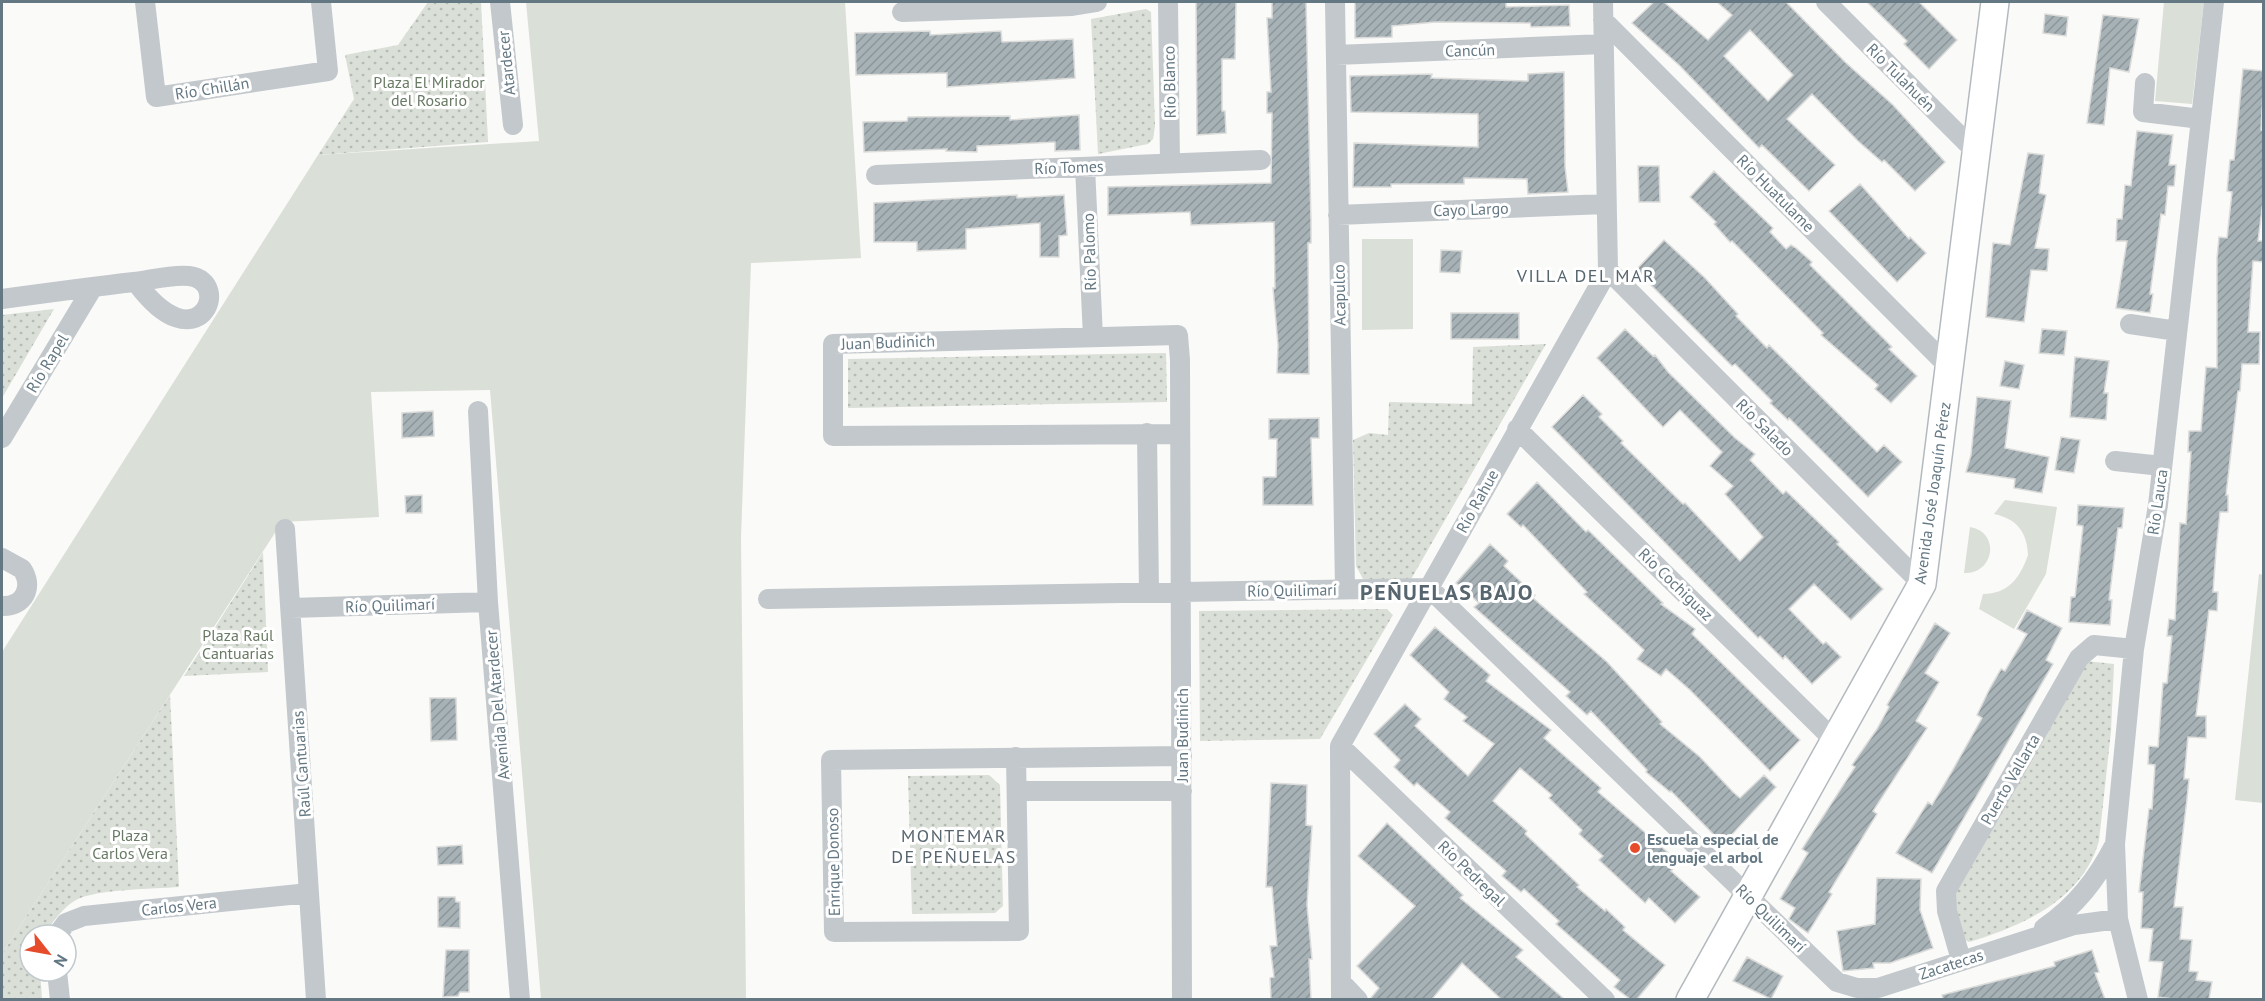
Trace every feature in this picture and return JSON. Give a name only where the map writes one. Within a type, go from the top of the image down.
[{"type":"main road","name":"Avenida José Joaquín Pérez","points":[[1690,999],[1922,584],[1995,2]]},
{"type":"street","name":"Río Chillán","points":[[145,2],[156,97],[328,71],[321,2]]},
{"type":"street","name":"Atardecer","points":[[500,2],[513,125]]},
{"type":"street","points":[[902,12],[1072,6],[1097,2]]},
{"type":"street","name":"Río Blanco","points":[[1168,2],[1170,163]]},
{"type":"street","name":"Acapulco","points":[[1335,2],[1345,589]]},
{"type":"street","name":"Río Tulahuén","points":[[1826,2],[1976,152]]},
{"type":"street","name":"Río Lauca","points":[[2138,999],[2118,919],[2115,844],[2134,649],[2162,466],[2214,2]]},
{"type":"street","points":[[1603,11],[1608,270]]},
{"type":"street","name":"Río Huatulame","points":[[1603,11],[1948,366]]},
{"type":"street","name":"Cancún","points":[[1336,55],[1604,44]]},
{"type":"street","points":[[2145,83],[2143,112],[2201,119]]},
{"type":"street","name":"Río Tomes","points":[[876,175],[1261,160]]},
{"type":"street","name":"Río Palomo","points":[[1085,167],[1093,337]]},
{"type":"street","name":"Cayo Largo","points":[[1338,215],[1605,204]]},
{"type":"street","name":"Río Rahue","points":[[1341,991],[1340,746],[1608,270]]},
{"type":"street","name":"Río Salado","points":[[1608,270],[1922,584]]},
{"type":"street","points":[[2,299],[136,282]]},
{"type":"street","name":"Río Rapel","points":[[2,438],[93,287]]},
{"type":"street","points":[[2130,324],[2178,331]]},
{"type":"street","name":"Juan Budinich","points":[[1180,434],[833,436],[833,344],[1178,335],[1180,434],[1182,592],[1182,999]]},
{"type":"street","name":"Avenida Del Atardecer","points":[[478,411],[488,602],[520,999]]},
{"type":"street","name":"Río Cochiguaz","points":[[1517,429],[1834,740]]},
{"type":"street","points":[[1147,433],[1149,592]]},
{"type":"street","points":[[2115,461],[2162,466]]},
{"type":"street","name":"Raúl Cantuarias","points":[[285,529],[316,999]]},
{"type":"street","points":[[2,558],[22,569],[28,583],[24,598],[18,603],[2,606]]},
{"type":"street","name":"Río Quilimarí","points":[[768,598],[1429,588],[1748,895],[1839,991]]},
{"type":"street","name":"Río Quilimarí","points":[[291,609],[488,602]]},
{"type":"street","name":"Puerto Vallarta","points":[[1961,960],[1947,911],[1946,891],[2079,658],[2094,645],[2134,649]]},
{"type":"street","name":"Río Pedregal","points":[[1340,746],[1605,999]]},
{"type":"street","name":"Enrique Donoso","points":[[1016,757],[1019,931],[834,932],[831,760],[1016,757],[1182,756]]},
{"type":"street","points":[[1017,790],[1182,791]]},
{"type":"street","name":"Zacatecas","points":[[2024,940],[2059,918],[2075,904],[2091,886],[2115,844]]},
{"type":"street","name":"Carlos Vera","points":[[66,923],[84,916],[309,893]]},
{"type":"street","name":"Zacatecas","points":[[1839,991],[1857,988],[1871,994],[1961,960],[2024,940],[2074,925],[2118,919]]},
{"type":"street","points":[[58,983],[60,999]]},
{"type":"street","points":[[1341,991],[1358,999]]},
{"type":"green space","name":"Plaza El Mirador del Rosario","points":[[428,2],[481,2],[488,142],[318,155],[354,99],[345,55],[398,45]]},
{"type":"green space","points":[[526,2],[845,2],[861,258],[751,263],[741,537],[746,999],[541,999],[490,390],[371,392],[379,517],[282,522],[22,923],[18,923],[18,929],[2,954],[2,652],[318,155],[539,141]]},
{"type":"green space","points":[[2164,2],[2204,2],[2192,104],[2155,101]]},
{"type":"green space","points":[[1146,9],[1151,12],[1155,126],[1153,139],[1148,144],[1098,154],[1091,19]]},
{"type":"green space","points":[[1362,239],[1413,239],[1413,329],[1362,330]]},
{"type":"green space","points":[[54,309],[2,398],[2,315]]},
{"type":"green space","points":[[1546,344],[1410,581],[1363,579],[1356,566],[1353,440],[1369,433],[1388,435],[1389,402],[1472,404],[1473,347]]},
{"type":"green space","points":[[1166,353],[1167,402],[848,408],[848,359]]},
{"type":"green space","points":[[2005,500],[2057,507],[2046,574],[2014,629],[1979,609],[1983,594],[1999,591],[2012,583],[2021,571],[2028,555],[2026,540],[2015,523],[1994,514]]},
{"type":"green space","points":[[1970,527],[1980,530],[1986,537],[1990,544],[1990,553],[1982,567],[1974,572],[1964,573]]},
{"type":"green space","name":"Plaza Raúl Cantuarias","points":[[263,552],[268,672],[184,676]]},
{"type":"green space","points":[[2259,574],[2264,575],[2263,803],[2235,800]]},
{"type":"green space","points":[[1387,609],[1393,615],[1320,739],[1200,741],[1199,611]]},
{"type":"green space","points":[[2086,661],[2114,664],[2111,731],[2099,841],[2091,862],[2065,894],[2048,907],[2010,927],[1969,942],[1961,938],[1952,891]]},
{"type":"green space","name":"Plaza Carlos Vera","points":[[170,695],[179,887],[126,890],[85,896],[71,903],[53,923],[22,923]]},
{"type":"green space","points":[[989,775],[1000,785],[1003,906],[995,913],[912,914],[908,776]]},
{"type":"green space","name":"Plaza Carlos Vera","points":[[18,929],[18,983],[41,983],[42,999],[2,999],[2,954]]},
{"type":"building","points":[[1196,2],[1236,2],[1235,59],[1222,59],[1222,111],[1225,111],[1226,133],[1197,135]]},
{"type":"building","points":[[1272,2],[1306,2],[1311,221],[1311,243],[1308,243],[1309,374],[1277,373],[1278,345],[1273,288],[1275,288],[1274,222],[1191,225],[1190,212],[1108,215],[1108,187],[1271,183],[1272,113],[1267,113],[1267,92],[1271,92],[1267,18],[1272,18]]},
{"type":"building","points":[[1355,2],[1506,2],[1506,7],[1569,5],[1570,26],[1531,27],[1530,23],[1436,22],[1392,26],[1392,37],[1355,38]]},
{"type":"building","points":[[1654,2],[1664,2],[1708,40],[1732,15],[1717,2],[1786,2],[1845,62],[1893,105],[1945,162],[1915,191],[1884,160],[1882,162],[1858,141],[1812,94],[1787,119],[1835,165],[1809,191],[1762,145],[1759,148],[1680,66],[1632,23]],"holes":[[[1750,30],[1793,75],[1768,101],[1724,56]]]},
{"type":"building","points":[[1867,2],[1919,2],[1957,40],[1929,69],[1904,44],[1907,41]]},
{"type":"building","points":[[2045,14],[2068,17],[2066,36],[2043,33]]},
{"type":"building","points":[[2103,15],[2139,19],[2129,72],[2110,68],[2104,125],[2087,123]]},
{"type":"building","points":[[930,31],[930,35],[1001,31],[1002,42],[1073,39],[1075,78],[947,87],[947,73],[856,75],[855,33]]},
{"type":"building","points":[[2243,69],[2264,71],[2261,130],[2264,131],[2264,193],[2258,241],[2264,241],[2264,262],[2253,261],[2248,332],[2260,332],[2259,364],[2242,364],[2226,495],[2228,495],[2228,512],[2220,512],[2216,551],[2213,592],[2218,592],[2217,611],[2209,610],[2196,716],[2206,716],[2206,738],[2188,737],[2184,779],[2189,779],[2174,907],[2183,907],[2180,939],[2192,940],[2189,971],[2198,972],[2196,980],[2212,982],[2209,999],[2174,999],[2158,997],[2163,962],[2149,961],[2153,929],[2141,928],[2143,892],[2139,892],[2149,809],[2152,809],[2155,765],[2148,764],[2149,746],[2158,747],[2163,683],[2167,683],[2172,636],[2167,636],[2169,619],[2175,620],[2180,523],[2186,524],[2191,452],[2188,452],[2189,431],[2201,431],[2206,367],[2217,368],[2217,258],[2219,237],[2227,238],[2232,192],[2227,191],[2230,160],[2234,160]]},
{"type":"building","points":[[1564,72],[1565,166],[1568,192],[1528,194],[1527,179],[1464,178],[1464,184],[1391,184],[1391,187],[1353,187],[1354,143],[1478,147],[1478,114],[1351,112],[1350,76],[1432,74],[1431,78],[1528,81],[1528,74]]},
{"type":"building","points":[[1079,115],[1080,150],[1055,151],[1055,142],[977,146],[977,152],[946,151],[947,149],[864,152],[863,122],[907,121],[908,117],[1010,116],[1010,120]]},
{"type":"building","points":[[2137,131],[2173,135],[2169,165],[2176,165],[2174,186],[2168,186],[2165,215],[2161,214],[2150,294],[2153,294],[2150,313],[2116,308],[2127,241],[2116,241],[2117,219],[2122,219],[2125,185],[2131,186]]},
{"type":"building","points":[[2028,153],[2044,155],[2039,193],[2046,195],[2035,248],[2049,249],[2047,271],[2031,270],[2024,322],[1986,317],[1993,243],[2010,245]]},
{"type":"building","points":[[1638,166],[1659,166],[1660,202],[1639,202]]},
{"type":"building","points":[[1714,171],[1773,228],[1770,232],[1786,249],[1791,245],[1812,262],[1810,265],[1892,347],[1889,349],[1917,376],[1891,403],[1875,389],[1878,385],[1821,335],[1823,333],[1732,241],[1730,242],[1714,224],[1716,222],[1690,197]]},
{"type":"building","points":[[1860,184],[1909,239],[1910,237],[1926,253],[1897,282],[1829,211]]},
{"type":"building","points":[[1017,195],[1017,198],[1064,195],[1067,235],[1059,236],[1059,257],[1040,257],[1040,223],[966,229],[966,249],[917,251],[917,242],[874,242],[874,203]]},
{"type":"building","points":[[1664,240],[1705,278],[1738,314],[1736,316],[1767,348],[1769,345],[1877,452],[1884,445],[1902,462],[1868,497],[1789,418],[1788,420],[1770,403],[1772,401],[1735,364],[1732,366],[1636,270]]},
{"type":"building","points":[[1441,250],[1462,251],[1460,273],[1440,272]]},
{"type":"building","points":[[1451,313],[1519,313],[1519,339],[1451,339]]},
{"type":"building","points":[[1625,329],[1653,356],[1655,355],[1668,372],[1735,438],[1755,454],[1750,460],[1783,494],[1786,491],[1839,542],[1837,544],[1883,589],[1851,620],[1814,584],[1789,609],[1823,644],[1826,642],[1841,657],[1812,684],[1785,656],[1783,659],[1760,636],[1758,638],[1552,427],[1583,395],[1602,414],[1599,417],[1623,441],[1621,443],[1683,504],[1685,503],[1740,561],[1763,537],[1725,494],[1733,486],[1710,466],[1722,452],[1680,410],[1663,427],[1597,358]]},
{"type":"building","points":[[2042,329],[2067,331],[2064,355],[2039,353]]},
{"type":"building","points":[[2075,357],[2109,361],[2104,393],[2108,393],[2106,420],[2070,417]]},
{"type":"building","points":[[2005,361],[2024,365],[2019,389],[2000,386]]},
{"type":"building","points":[[1977,397],[2011,401],[2005,448],[2049,457],[2042,493],[2014,488],[2015,479],[1966,472],[1971,455]]},
{"type":"building","points":[[433,411],[434,436],[402,438],[402,413]]},
{"type":"building","points":[[1319,418],[1319,438],[1311,438],[1313,505],[1263,505],[1263,477],[1276,477],[1277,439],[1269,439],[1269,419]]},
{"type":"building","points":[[2061,437],[2080,440],[2074,473],[2055,470]]},
{"type":"building","points":[[1537,482],[1586,532],[1588,530],[1663,603],[1661,604],[1695,629],[1692,634],[1800,740],[1770,771],[1690,690],[1666,669],[1661,676],[1637,659],[1644,650],[1584,594],[1587,592],[1523,525],[1521,527],[1507,514]]},
{"type":"building","points":[[422,495],[422,513],[406,513],[405,496]]},
{"type":"building","points":[[2078,505],[2124,508],[2122,528],[2118,528],[2109,600],[2112,600],[2110,625],[2069,622],[2071,597],[2075,597],[2083,526],[2077,525]]},
{"type":"building","points":[[1490,544],[1508,561],[1504,566],[1535,595],[1533,598],[1607,662],[1662,722],[1660,724],[1700,757],[1740,798],[1764,775],[1776,787],[1723,844],[1671,791],[1646,772],[1647,770],[1591,711],[1587,715],[1566,696],[1570,692],[1474,607],[1479,603],[1456,583]]},
{"type":"building","points":[[2027,610],[2062,628],[2046,660],[2053,664],[1932,873],[1896,853],[1928,802],[1932,805],[1982,718],[1977,715],[1990,688],[2001,669],[2005,671],[2027,634],[2017,629]]},
{"type":"building","points":[[1935,623],[1950,633],[1925,673],[1939,682],[1916,721],[1927,728],[1873,811],[1877,814],[1829,892],[1832,894],[1808,933],[1789,919],[1795,908],[1780,899],[1808,853],[1802,849],[1855,767],[1852,765],[1877,729],[1889,707],[1887,705]]},
{"type":"building","points":[[1435,627],[1490,675],[1486,681],[1551,730],[1544,738],[1601,788],[1598,792],[1679,862],[1671,871],[1700,897],[1675,923],[1649,898],[1645,903],[1599,860],[1603,856],[1579,834],[1582,830],[1549,798],[1552,795],[1520,768],[1493,801],[1527,831],[1525,834],[1579,885],[1577,887],[1605,911],[1606,909],[1625,927],[1623,930],[1665,965],[1637,999],[1630,999],[1614,987],[1620,980],[1556,924],[1559,921],[1524,889],[1521,892],[1502,876],[1506,871],[1445,818],[1450,812],[1417,783],[1414,786],[1394,767],[1400,760],[1374,734],[1405,704],[1421,719],[1415,726],[1468,776],[1494,744],[1463,721],[1467,717],[1444,699],[1449,692],[1410,655]]},
{"type":"building","points":[[430,698],[456,698],[457,740],[431,741]]},
{"type":"building","points":[[1271,783],[1307,785],[1306,825],[1312,826],[1307,905],[1312,959],[1309,959],[1311,999],[1271,999],[1270,978],[1274,977],[1270,946],[1277,946],[1272,887],[1266,887]]},
{"type":"building","points":[[1387,823],[1463,895],[1460,898],[1523,950],[1516,957],[1564,999],[1501,999],[1462,963],[1432,999],[1370,999],[1379,988],[1357,966],[1415,906],[1358,856]]},
{"type":"building","points":[[462,845],[463,864],[438,865],[437,847]]},
{"type":"building","points":[[1877,878],[1921,879],[1920,910],[1933,948],[1890,963],[1873,963],[1874,968],[1843,971],[1837,931],[1875,924]]},
{"type":"building","points":[[438,897],[455,897],[456,902],[460,902],[460,928],[438,927]]},
{"type":"building","points":[[446,950],[469,950],[469,992],[460,992],[458,996],[443,997]]},
{"type":"building","points":[[2092,950],[2099,972],[2095,973],[2105,999],[1943,999],[1942,995],[2055,966],[2054,962]]},
{"type":"building","points":[[1747,957],[1783,976],[1771,999],[1733,981]]},
{"type":"place","name":"Escuela especial de lenguaje el arbol","points":[[1635,848]]},
{"type":"district","name":"VILLA DEL MAR","points":[[1586,275]]},
{"type":"district","name":"PEÑUELAS BAJO","points":[[1447,592]]},
{"type":"district","name":"MONTEMAR DE PEÑUELAS","points":[[954,845]]}]
